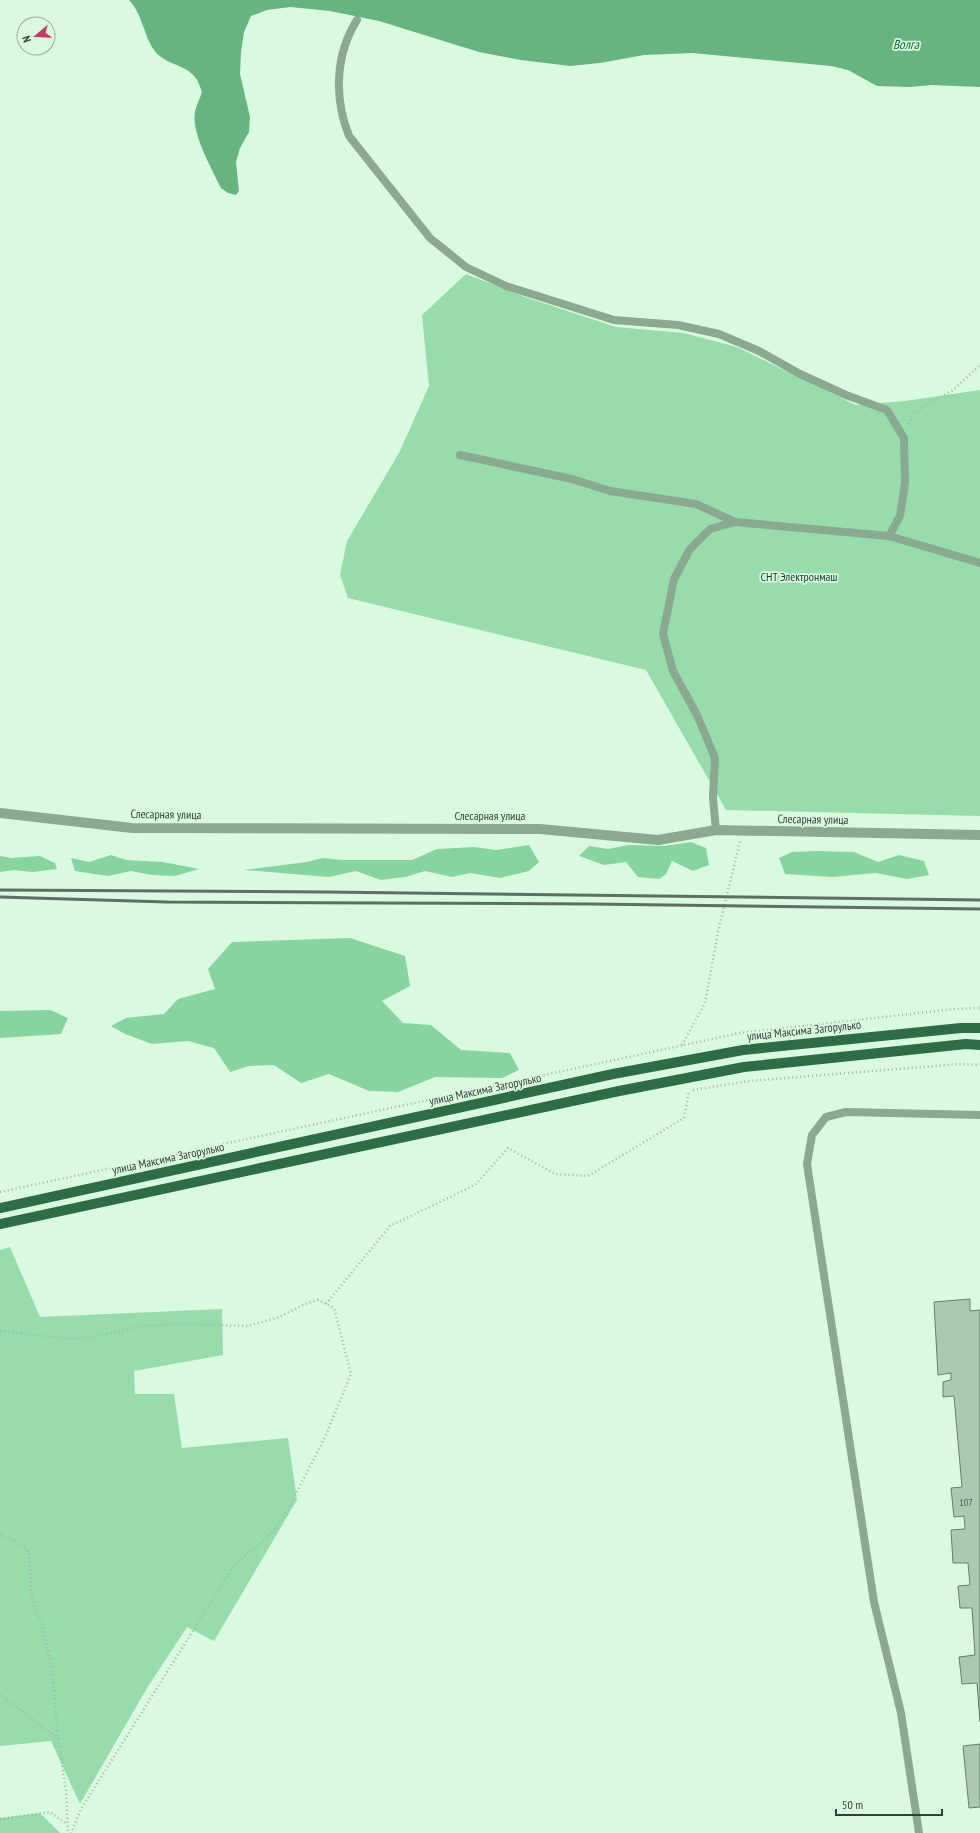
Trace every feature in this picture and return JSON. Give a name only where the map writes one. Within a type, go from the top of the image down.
[{"type":"main road","name":"улица Максима Загорулько","points":[[0,1208],[598,1078],[744,1050],[962,1028],[980,1028]]},
{"type":"main road","points":[[0,1224],[619,1091],[744,1067],[966,1044],[980,1045]]},
{"type":"street","name":"Слесарная улица","points":[[0,813],[132,828],[540,829],[658,840],[716,830],[980,835]]},
{"type":"lane","points":[[357,20],[348,38],[339,66],[342,119],[349,136],[430,238],[466,267],[506,286],[614,320],[678,325],[719,334],[758,351],[800,374],[887,410],[904,438],[905,483],[900,516],[889,536]]},
{"type":"lane","points":[[460,455],[572,479],[610,491],[696,504],[735,522],[889,536],[980,563]]},
{"type":"lane","points":[[716,830],[713,798],[715,758],[697,715],[673,671],[663,634],[674,579],[690,549],[710,529],[735,522]]},
{"type":"lane","points":[[919,1833],[901,1713],[874,1602],[807,1164],[812,1135],[826,1118],[846,1112],[980,1115]]},
{"type":"path","points":[[904,438],[914,412],[953,390],[980,365]]},
{"type":"path","points":[[682,1045],[705,1002],[718,932],[742,831]]},
{"type":"path","points":[[682,1092],[749,1081],[959,1064],[980,1065]]},
{"type":"path","points":[[326,1304],[390,1226],[475,1185],[508,1148],[555,1174],[588,1176],[684,1118],[689,1091]]},
{"type":"path","points":[[0,1331],[71,1339],[92,1337],[143,1326],[184,1324],[247,1326],[278,1318],[305,1304],[318,1300],[334,1308],[351,1374],[325,1437],[284,1517],[266,1539],[235,1564],[82,1809],[70,1833]]},
{"type":"path","points":[[0,1535],[14,1540],[29,1552],[32,1601],[41,1620],[52,1670],[58,1739],[66,1790],[68,1825],[70,1833]]},
{"type":"path","points":[[0,1695],[58,1739]]},
{"type":"path","points":[[0,1819],[50,1812],[68,1825]]},
{"type":"green space","name":"СНТ Электронмаш","points":[[466,274],[525,297],[616,327],[684,333],[737,347],[856,405],[905,401],[980,390],[980,816],[726,810],[646,670],[348,598],[340,575],[347,541],[399,453],[429,386],[422,315]]},
{"type":"green space","points":[[10,1247],[40,1317],[222,1309],[223,1355],[134,1371],[135,1394],[174,1394],[182,1448],[288,1438],[297,1500],[214,1641],[187,1627],[147,1688],[80,1804],[51,1741],[0,1746],[0,1250]]},
{"type":"green space","points":[[40,1813],[60,1833],[0,1833],[0,1818]]},
{"type":"shaded area","points":[[691,842],[706,848],[709,865],[693,871],[672,861],[666,874],[659,879],[638,877],[626,862],[604,865],[579,856],[589,846],[608,849],[628,845],[665,846]]},
{"type":"shaded area","points":[[529,845],[539,862],[529,871],[500,878],[470,873],[452,877],[425,871],[405,877],[381,880],[356,871],[329,877],[244,870],[307,862],[322,858],[342,860],[412,860],[437,849],[474,847],[496,850]]},
{"type":"shaded area","points":[[792,852],[854,852],[878,862],[899,855],[924,861],[929,875],[907,879],[876,873],[833,877],[785,874],[779,858]]},
{"type":"shaded area","points":[[111,855],[126,860],[163,862],[199,869],[175,876],[152,875],[131,871],[108,876],[75,871],[71,858],[89,862]]},
{"type":"shaded area","points":[[0,856],[11,858],[40,856],[55,863],[57,869],[32,872],[14,870],[0,872]]},
{"type":"shaded area","points":[[350,938],[405,956],[410,986],[382,1001],[403,1023],[431,1025],[461,1050],[510,1053],[519,1070],[502,1078],[435,1077],[398,1092],[369,1091],[329,1074],[301,1083],[274,1065],[249,1066],[230,1072],[214,1048],[188,1041],[152,1044],[125,1034],[111,1026],[126,1018],[164,1014],[178,999],[215,989],[208,969],[232,942]]},
{"type":"shaded area","points":[[50,1010],[68,1018],[61,1034],[0,1038],[0,1011]]},
{"type":"water","name":"Волга","points":[[129,0],[980,0],[980,87],[932,85],[909,87],[877,86],[848,70],[831,66],[692,53],[644,55],[600,63],[570,66],[521,60],[479,52],[379,21],[330,11],[290,7],[267,10],[251,16],[244,32],[240,74],[250,117],[249,132],[240,148],[236,162],[239,191],[236,195],[228,193],[221,188],[199,140],[196,130],[195,112],[202,92],[198,81],[189,71],[158,55],[150,44],[140,18]]},
{"type":"building","points":[[970,1299],[970,1311],[980,1310],[980,1722],[977,1683],[962,1684],[959,1657],[975,1655],[972,1608],[960,1608],[958,1586],[970,1585],[968,1563],[953,1563],[951,1530],[965,1529],[964,1516],[954,1517],[951,1488],[962,1487],[954,1396],[943,1397],[943,1382],[951,1380],[951,1373],[938,1375],[934,1302]]},
{"type":"building","points":[[980,1744],[980,1807],[969,1808],[963,1746]]},
{"type":"railway","points":[[0,890],[326,892],[980,900]]},
{"type":"railway","points":[[0,897],[167,902],[591,904],[980,909]]}]
